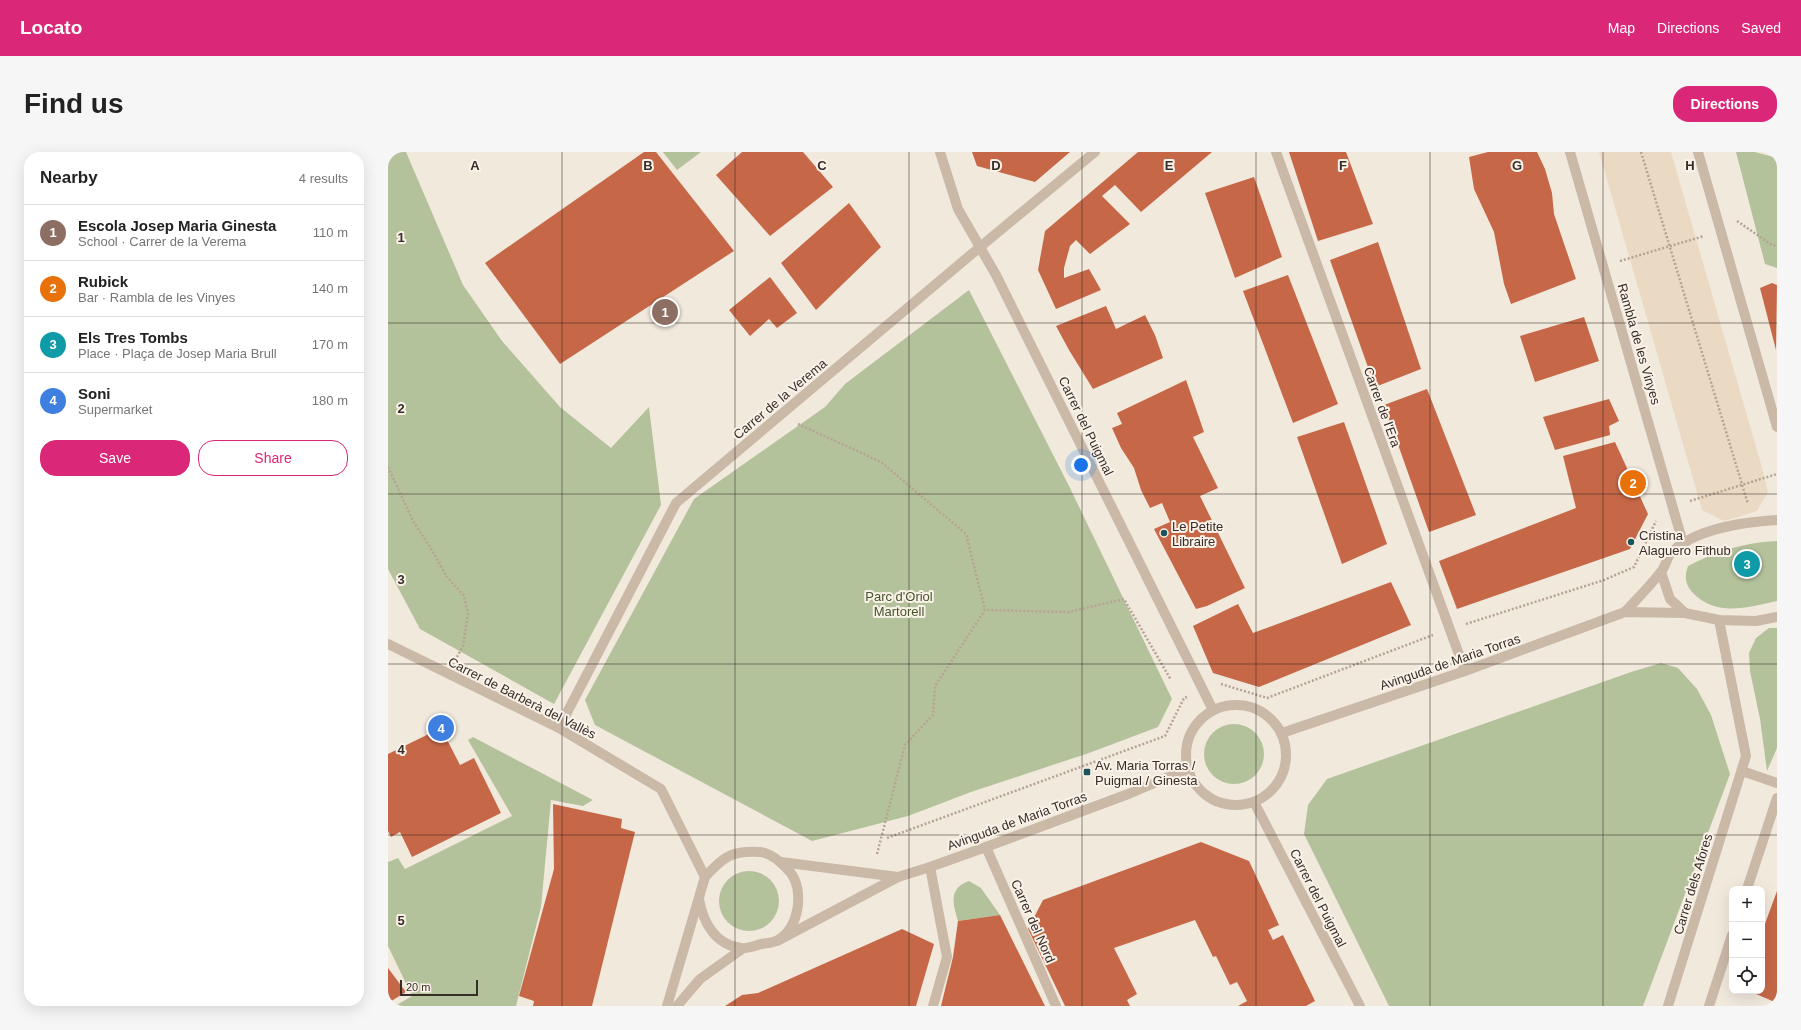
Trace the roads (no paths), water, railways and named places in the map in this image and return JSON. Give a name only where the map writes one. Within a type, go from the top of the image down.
[{"type":"street","name":"Carrer del Puigmal","points":[[940,152],[958,209],[996,275],[1213,710]]},
{"type":"street","name":"Carrer de la Verema","points":[[559,728],[676,503],[1095,152]]},
{"type":"street","name":"Carrer de l'Era","points":[[1276,152],[1465,671]]},
{"type":"street","name":"Rambla de les Vinyes","points":[[1570,152],[1684,543]]},
{"type":"street","points":[[1698,152],[1777,427]]},
{"type":"street","points":[[1625,612],[1661,572],[1669,556],[1684,543],[1708,533],[1753,522],[1777,520]]},
{"type":"street","points":[[1661,572],[1670,599],[1685,613]]},
{"type":"street","points":[[1625,612],[1685,613],[1718,620],[1756,621],[1777,617]]},
{"type":"street","name":"Avinguda de Maria Torras","points":[[1282,733],[1465,671],[1625,612]]},
{"type":"street","name":"Carrer dels Afores","points":[[1668,1006],[1746,756],[1718,620]]},
{"type":"street","name":"Carrer de Barberà del Vallès","points":[[388,644],[559,728],[661,789],[705,877]]},
{"type":"street","points":[[1236,704],[1253,707],[1272,718],[1282,733],[1287,756],[1283,774],[1269,793],[1254,802],[1231,805],[1214,800],[1197,786],[1187,769],[1190,734],[1199,720],[1213,710],[1236,704]]},
{"type":"street","name":"Avinguda de Maria Torras","points":[[777,941],[898,877],[986,847],[1124,795],[1187,769]]},
{"type":"street","points":[[1742,771],[1777,783]]},
{"type":"street","points":[[1748,886],[1777,798]]},
{"type":"street","name":"Carrer del Puigmal","points":[[1254,802],[1360,1006]]},
{"type":"street","name":"Carrer del Nord","points":[[986,847],[1056,1006]]},
{"type":"street","points":[[667,1006],[705,877],[720,860],[740,851],[762,852],[781,862],[792,874],[797,888],[799,903],[796,917],[788,930],[777,941],[742,949],[700,979],[677,1006]]},
{"type":"street","name":"Avinguda de Maria Torras","points":[[781,862],[898,877]]},
{"type":"street","points":[[930,867],[947,957],[933,1006]]},
{"type":"street","points":[[699,899],[701,913],[707,926],[716,937],[728,945],[742,949]]},
{"type":"street","points":[[1709,1006],[1729,944]]},
{"type":"place","name":"Escola Josep Maria Ginesta","points":[[665,312]]},
{"type":"place","name":"Rubick","points":[[1633,483]]},
{"type":"place","name":"Le Petite Libraire","points":[[1164,533]]},
{"type":"place","name":"Cristina Alaguero Fithub","points":[[1631,542]]},
{"type":"place","name":"Els Tres Tombs","points":[[1747,564]]},
{"type":"place","name":"Soni","points":[[441,728]]},
{"type":"place","name":"Av. Maria Torras / Puigmal / Ginesta","points":[[1087,772]]},
{"type":"park label","name":"Parc d'Oriol Martorell","points":[[899,604]]}]
